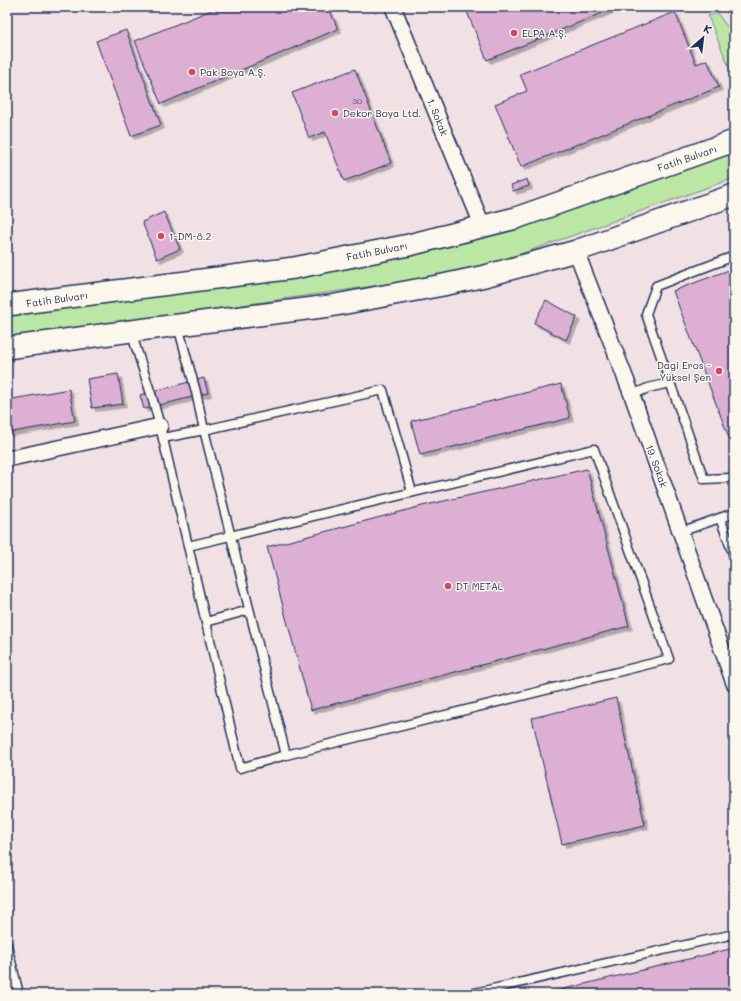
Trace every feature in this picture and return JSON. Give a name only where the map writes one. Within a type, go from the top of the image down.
[{"type":"main road","name":"Fatih Bulvarı","points":[[7,305],[294,268],[409,245],[516,218],[734,141]]},
{"type":"main road","points":[[7,348],[330,306],[443,285],[485,276],[576,251],[734,195]]},
{"type":"street","name":"1. Sokak","points":[[392,7],[483,227]]},
{"type":"street","name":"19. Sokak","points":[[576,251],[632,395],[734,683]]},
{"type":"street","points":[[7,459],[161,432]]},
{"type":"lane","points":[[730,7],[734,14]]},
{"type":"lane","points":[[734,256],[656,286],[646,314],[704,479],[728,478],[734,476]]},
{"type":"lane","points":[[178,325],[286,755]]},
{"type":"lane","points":[[131,331],[152,397],[161,432],[240,768],[286,755],[669,659],[594,449],[188,546]]},
{"type":"lane","points":[[632,395],[648,388],[670,383]]},
{"type":"lane","points":[[161,432],[204,430],[383,390],[412,492]]},
{"type":"lane","points":[[680,532],[734,512]]},
{"type":"lane","points":[[720,518],[734,556]]},
{"type":"lane","points":[[206,622],[249,610]]},
{"type":"lane","points":[[470,994],[734,934]]},
{"type":"lane","points":[[7,945],[19,994]]},
{"type":"green space","points":[[717,13],[728,28],[734,42],[734,79],[708,16]]},
{"type":"green space","points":[[734,151],[734,178],[501,261],[437,278],[7,338],[7,314],[354,268],[532,220],[607,198]]},
{"type":"building","name":"Pak Boya A.Ş.","points":[[219,7],[328,7],[338,29],[161,104],[135,41]]},
{"type":"building","name":"ELPA A.Ş.","points":[[465,7],[617,7],[487,60]]},
{"type":"building","points":[[675,12],[696,64],[707,60],[719,87],[521,167],[495,104],[527,91],[520,74]]},
{"type":"building","points":[[126,30],[161,125],[131,136],[96,41]]},
{"type":"building","name":"Dekor Boya Ltd.","points":[[355,69],[391,163],[344,181],[325,132],[309,138],[292,93]]},
{"type":"building","points":[[527,179],[529,186],[513,191],[511,185]]},
{"type":"building","name":"1-DM-8.2","points":[[164,212],[180,249],[157,259],[142,222]]},
{"type":"building","name":"Dagi Eros - Yüksel Şen","points":[[734,268],[734,451],[673,291]]},
{"type":"building","points":[[546,300],[577,317],[566,340],[534,323]]},
{"type":"building","points":[[118,374],[123,404],[92,408],[87,379]]},
{"type":"building","points":[[204,378],[208,393],[144,409],[140,395]]},
{"type":"building","points":[[561,384],[570,418],[420,455],[411,421]]},
{"type":"building","points":[[69,389],[75,421],[7,433],[7,400]]},
{"type":"building","name":"DT METAL","points":[[587,469],[629,626],[311,710],[267,547],[426,505]]},
{"type":"building","points":[[616,698],[645,825],[562,844],[532,718]]},
{"type":"building","points":[[734,948],[734,994],[543,994]]},
{"type":"place","name":"ELPA A.Ş.","points":[[514,33]]},
{"type":"place","name":"Pak Boya A.Ş.","points":[[192,72]]},
{"type":"place","name":"Dekor Boya Ltd.","points":[[335,113]]},
{"type":"place","name":"1-DM-8.2","points":[[161,236]]},
{"type":"place","name":"Dagi Eros - Yüksel Şen","points":[[719,371]]},
{"type":"place","name":"DT METAL","points":[[448,586]]}]
